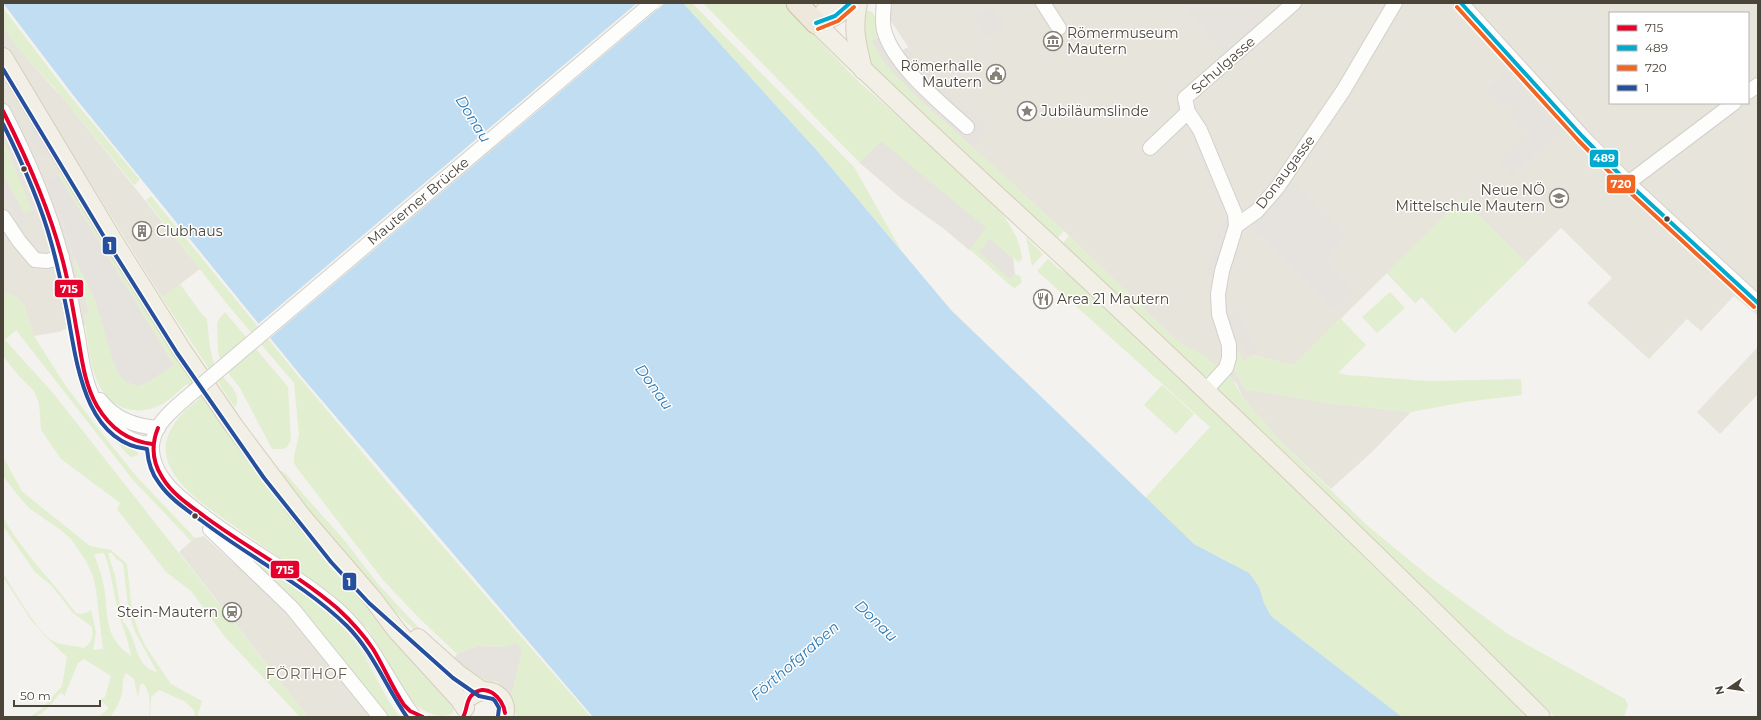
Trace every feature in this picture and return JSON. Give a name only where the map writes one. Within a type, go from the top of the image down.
[{"type":"highway","points":[[797,3],[816,23]]},
{"type":"main road","points":[[816,23],[830,3]]},
{"type":"main road","points":[[816,23],[840,14],[850,3]]},
{"type":"main road","points":[[858,3],[854,21],[855,33],[864,71]]},
{"type":"main road","points":[[816,23],[864,71],[1115,304],[1411,588],[1541,717]]},
{"type":"main road","points":[[3,57],[111,237],[182,350],[234,426],[300,514],[373,599],[397,631],[460,700],[465,714]]},
{"type":"main road","points":[[373,599],[457,673],[482,691],[495,693],[500,697],[505,707],[506,716]]},
{"type":"main road","points":[[465,714],[471,696],[482,691]]},
{"type":"street","name":"Mauterner Brücke","points":[[152,444],[158,428],[167,416],[185,399],[652,3]]},
{"type":"street","points":[[884,3],[882,18],[884,29],[887,40],[894,52],[904,66],[967,127]]},
{"type":"street","points":[[1043,3],[1058,28]]},
{"type":"street","name":"Schulgasse","points":[[1236,226],[1235,214],[1213,158],[1200,130],[1188,112],[1185,98],[1294,3]]},
{"type":"street","name":"Donaugasse","points":[[1236,226],[1257,211],[1277,188],[1343,90],[1395,3]]},
{"type":"street","points":[[1461,3],[1582,136],[1628,183],[1758,303]]},
{"type":"street","points":[[1749,91],[1758,85]]},
{"type":"street","points":[[1628,183],[1733,104]]},
{"type":"street","points":[[3,111],[30,167],[52,224],[62,257],[87,381],[92,396],[98,407],[113,427],[131,440],[141,444],[152,444],[156,466],[162,478],[210,529],[292,608],[380,717]]},
{"type":"street","points":[[1150,148],[1188,112]]},
{"type":"street","points":[[3,217],[19,241],[35,260],[47,261],[62,257]]},
{"type":"street","points":[[1205,391],[1226,368],[1229,358],[1229,345],[1220,314],[1218,294],[1222,271],[1236,226]]},
{"type":"street","points":[[87,381],[102,402],[121,418],[136,425],[158,428]]},
{"type":"street","points":[[185,501],[213,524],[265,558],[336,608],[353,624],[374,651],[410,712],[423,717]]},
{"type":"shaded area","points":[[891,3],[1758,3],[1758,316],[1734,296],[1701,331],[1687,319],[1649,359],[1587,303],[1612,278],[1561,228],[1455,333],[1422,297],[1415,303],[1387,273],[1294,365],[1253,355],[1243,361],[1238,351],[1234,369],[1245,389],[1328,403],[1411,412],[1372,452],[1331,489],[1278,439],[1243,398],[1236,383],[1175,339],[1064,231],[917,97],[878,37],[894,58],[908,47],[891,21]]},
{"type":"shaded area","points":[[1181,3],[1254,3],[1266,16],[1225,52]]},
{"type":"shaded area","points":[[990,4],[1006,25],[989,38],[973,16]]},
{"type":"shaded area","points":[[3,26],[26,58],[63,98],[200,269],[162,298],[79,165],[45,180],[64,227],[73,256],[82,298],[86,298],[89,315],[84,316],[86,325],[71,327],[66,320],[67,328],[59,332],[34,336],[24,305],[16,297],[3,291]]},
{"type":"shaded area","points":[[878,37],[894,58],[906,48],[945,89],[987,129],[972,146],[917,97],[887,66],[871,41]]},
{"type":"shaded area","points":[[1507,71],[1546,115],[1525,133],[1510,116],[1515,111],[1508,103],[1503,108],[1486,89]]},
{"type":"shaded area","points":[[1547,115],[1561,130],[1513,176],[1499,162]]},
{"type":"shaded area","points":[[35,130],[48,154],[44,156],[34,147],[27,134]]},
{"type":"shaded area","points":[[881,141],[986,228],[969,250],[943,228],[901,198],[860,163]]},
{"type":"shaded area","points":[[1196,147],[1206,150],[1230,210],[1221,209]]},
{"type":"shaded area","points":[[58,174],[174,365],[147,383],[137,386],[125,381],[119,374],[114,364],[95,300],[73,256],[64,227],[45,180]]},
{"type":"shaded area","points":[[1292,181],[1347,238],[1326,259],[1271,202]]},
{"type":"shaded area","points":[[7,184],[27,221],[21,225],[3,193],[3,186]]},
{"type":"shaded area","points":[[1270,203],[1355,290],[1333,311],[1248,224]]},
{"type":"shaded area","points":[[1222,219],[1232,222],[1216,278],[1206,275]]},
{"type":"shaded area","points":[[990,239],[1013,258],[1015,274],[1010,279],[979,252]]},
{"type":"shaded area","points":[[1236,312],[1259,351],[1250,356],[1227,317]]},
{"type":"shaded area","points":[[1758,347],[1758,394],[1720,434],[1697,412]]},
{"type":"shaded area","points":[[204,536],[233,563],[243,554],[287,597],[293,597],[389,717],[308,717],[179,552],[195,538]]},
{"type":"shaded area","points":[[517,643],[522,650],[510,700],[497,686],[499,683],[498,681],[490,681],[470,672],[454,659],[457,654],[477,646],[503,647]]},
{"type":"green space","points":[[683,3],[692,3],[854,167],[901,250],[819,153]]},
{"type":"green space","points":[[703,3],[783,3],[857,80],[990,199],[1015,234],[1021,250],[1022,259],[1019,262],[1017,261],[990,239],[1010,279],[1015,274],[1020,276],[1022,282],[1015,288],[1012,287],[943,228],[901,198],[860,163]]},
{"type":"green space","points":[[3,8],[71,97],[140,180],[134,185],[54,87],[26,58],[12,40],[3,26]]},
{"type":"green space","points":[[865,10],[872,12],[877,20],[878,37],[871,41],[917,97],[1064,231],[1057,239],[938,131],[875,69],[867,57],[861,12]]},
{"type":"green space","points":[[3,138],[32,211],[25,214],[3,175]]},
{"type":"green space","points":[[62,172],[157,327],[233,441],[306,536],[455,705],[453,713],[443,716],[432,714],[421,709],[412,702],[369,631],[333,595],[211,510],[191,494],[182,484],[168,463],[166,451],[167,439],[175,422],[184,411],[199,399],[187,384],[162,404],[154,408],[141,410],[124,408],[112,402],[104,392],[97,381],[93,369],[84,316],[89,315],[86,298],[82,298],[73,256],[95,300],[119,374],[147,383],[174,365],[58,174]]},
{"type":"green space","points":[[151,196],[398,495],[591,717],[517,717],[510,700],[503,647],[477,646],[457,654],[420,619],[383,580],[294,463],[294,456],[299,435],[294,383],[227,304],[146,200]]},
{"type":"green space","points":[[1462,198],[1526,262],[1455,333],[1422,297],[1415,303],[1387,272]]},
{"type":"green space","points":[[1069,236],[1175,339],[1183,345],[1204,355],[1218,367],[1210,377],[1204,376],[1190,367],[1062,244]]},
{"type":"green space","points":[[1026,237],[1043,254],[1032,266]]},
{"type":"green space","points":[[1048,259],[1058,268],[1069,274],[1221,417],[1527,717],[1402,717],[1271,616],[1264,603],[1259,587],[1231,563],[1194,544],[1145,498],[1210,427],[1037,271]]},
{"type":"green space","points":[[180,284],[207,319],[212,358],[217,369],[235,392],[237,402],[235,408],[162,298]]},
{"type":"green space","points":[[3,291],[16,297],[24,305],[34,336],[65,385],[104,436],[137,477],[195,538],[191,541],[133,480],[16,330],[5,340],[53,393],[308,717],[300,717],[225,637],[191,591],[166,572],[117,509],[120,503],[61,459],[41,430],[39,404],[34,391],[18,375],[3,356]]},
{"type":"green space","points":[[1390,292],[1405,308],[1377,333],[1362,317]]},
{"type":"green space","points":[[225,312],[288,387],[291,440],[287,447],[283,449],[272,449],[240,388],[222,365],[218,352],[217,323]]},
{"type":"green space","points":[[1340,318],[1366,345],[1338,373],[1428,381],[1521,379],[1522,395],[1465,402],[1411,412],[1328,403],[1245,389],[1234,369],[1235,351],[1238,351],[1243,361],[1252,355],[1294,365]]},
{"type":"green space","points":[[70,319],[77,363],[116,437],[138,453],[138,455],[131,457],[126,453],[100,422],[84,395],[66,320]]},
{"type":"green space","points":[[1227,376],[1231,377],[1243,398],[1278,439],[1369,527],[1435,581],[1508,634],[1625,699],[1628,705],[1624,717],[1555,717],[1429,593],[1218,392],[1216,387]]},
{"type":"green space","points":[[1162,385],[1194,414],[1176,434],[1144,405]]},
{"type":"green space","points":[[3,457],[22,491],[30,498],[90,546],[111,550],[127,564],[132,611],[138,630],[146,647],[171,684],[202,701],[197,717],[195,717],[194,710],[184,701],[159,690],[151,697],[150,717],[149,717],[150,708],[146,687],[143,683],[140,685],[138,698],[134,679],[126,673],[123,680],[122,693],[118,706],[110,717],[98,717],[108,709],[107,706],[100,700],[105,697],[111,676],[84,659],[78,663],[65,694],[66,698],[60,693],[43,712],[39,715],[30,717],[40,710],[62,686],[67,657],[31,620],[3,577],[3,573],[33,620],[53,641],[84,648],[89,644],[91,639],[92,627],[72,612],[52,586],[35,572],[3,526],[3,517],[28,554],[75,612],[81,614],[91,610],[96,632],[93,650],[103,649],[96,590],[93,576],[86,561],[71,539],[29,508],[3,476]],"holes":[[[104,553],[111,575],[118,611],[131,656],[122,649],[111,633],[107,617],[103,583],[94,554]],[[108,553],[112,553],[116,559],[123,563],[129,614],[135,632],[157,672],[149,669],[144,664],[140,658],[128,628],[123,622],[115,576]]]},
{"type":"green space","points":[[278,469],[286,474],[345,541],[378,584],[415,624],[454,659],[495,682],[498,681],[499,685],[497,686],[485,682],[470,674],[429,643],[405,621],[338,548],[276,470]]},
{"type":"green space","points":[[244,553],[304,594],[345,629],[368,661],[388,699],[400,717],[389,717],[293,597],[288,597]]},
{"type":"water","points":[[3,3],[683,3],[819,153],[951,310],[1194,544],[1249,573],[1259,587],[1264,603],[1271,616],[1402,717],[593,717],[301,376],[73,95]]},
{"type":"pier","points":[[637,3],[665,3],[269,339],[257,325]]},
{"type":"transit line","name":"489","points":[[816,23],[835,16],[850,3]]},
{"type":"transit line","name":"489","points":[[1461,3],[1582,136],[1628,183],[1758,303]]},
{"type":"transit line","name":"720","points":[[818,29],[838,21],[854,7]]},
{"type":"transit line","name":"720","points":[[1457,7],[1578,140],[1624,187],[1754,307]]},
{"type":"transit line","name":"1","points":[[3,69],[106,240],[177,353],[264,478],[331,562],[369,603],[453,678],[479,696],[493,699],[499,708],[498,716]]},
{"type":"transit line","name":"715","points":[[3,111],[31,170],[61,253],[68,282],[84,373],[93,398],[102,414],[120,432],[135,440],[152,444]]},
{"type":"transit line","name":"1","points":[[3,124],[30,182],[47,227],[54,251],[75,356],[88,398],[97,416],[110,432],[126,443],[147,449],[149,462],[156,479],[163,489],[179,504],[220,534],[313,597],[347,626],[372,658],[399,706],[407,717]]},
{"type":"transit line","name":"715","points":[[158,428],[154,441],[154,459],[159,471],[171,489],[181,499],[220,528],[305,583],[347,617],[373,649],[404,705],[410,711],[423,717]]},
{"type":"transit line","name":"715","points":[[463,717],[471,696],[482,690],[492,693],[497,697],[501,701],[505,713]]},
{"type":"place","name":"Römermuseum Mautern","points":[[1053,41]]},
{"type":"place","name":"Römerhalle Mautern","points":[[996,74]]},
{"type":"place","name":"Jubiläumslinde","points":[[1027,111]]},
{"type":"place","name":"Neue NÖ Mittelschule Mautern","points":[[1559,198]]},
{"type":"place","name":"Clubhaus","points":[[142,231]]},
{"type":"place","name":"Area 21 Mautern","points":[[1043,299]]},
{"type":"place","name":"Stein-Mautern","points":[[232,612]]},
{"type":"district","name":"FÖRTHOF","points":[[307,674]]},
{"type":"water label","name":"Donau","points":[[473,119]]},
{"type":"water label","name":"Donau","points":[[654,387]]},
{"type":"water label","name":"Donau","points":[[876,621]]},
{"type":"water label","name":"Förthofgraben","points":[[795,661]]}]
